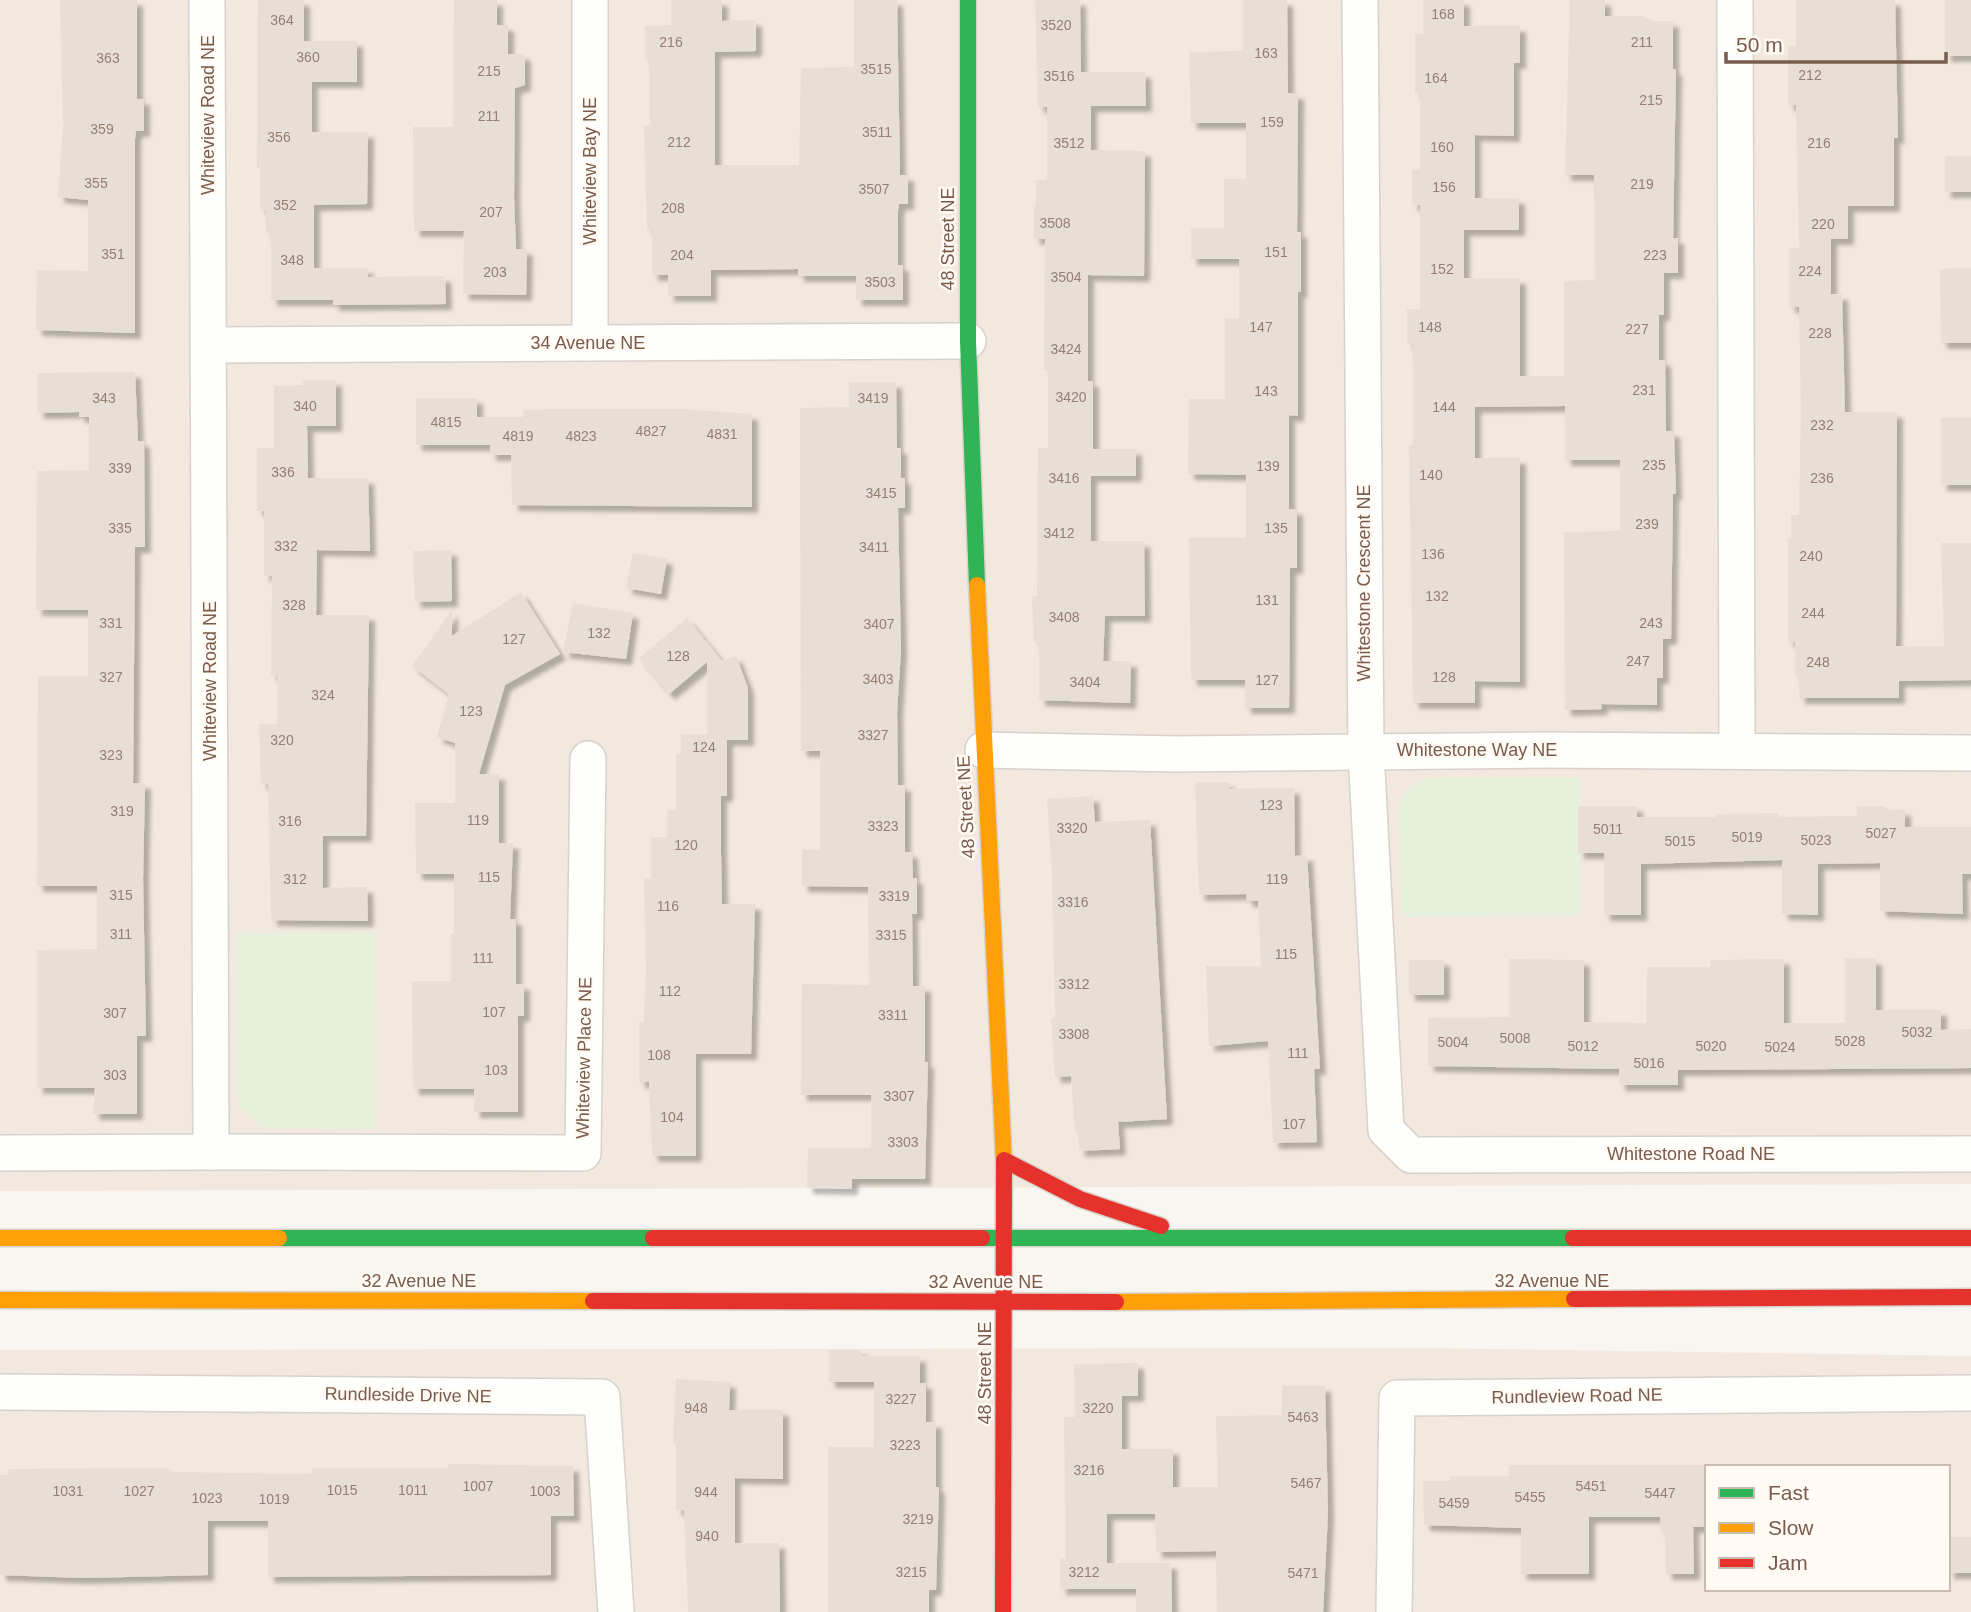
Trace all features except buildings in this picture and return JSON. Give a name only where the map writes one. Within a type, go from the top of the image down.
[{"type":"main road","name":"48 Street NE","points":[[968,0],[968,341],[983,750],[1004,1160],[1003,1612]]},
{"type":"main road","points":[[1004,1160],[1055,1190],[1115,1214],[1207,1238]]},
{"type":"main road","points":[[0,1238],[1971,1238]]},
{"type":"main road","name":"32 Avenue NE","points":[[0,1300],[1004,1301],[1971,1297]]},
{"type":"street","name":"Whiteview Road NE","points":[[207,0],[211,1152]]},
{"type":"street","name":"Whiteview Bay NE","points":[[590,0],[590,343]]},
{"type":"street","name":"Whitestone Crescent NE","points":[[1360,0],[1366,751],[1387,1130],[1410,1155]]},
{"type":"street","points":[[1735,0],[1737,751]]},
{"type":"street","name":"34 Avenue NE","points":[[209,345],[968,341]]},
{"type":"street","name":"Whitestone Way NE","points":[[983,750],[1176,754],[1366,751],[1971,753]]},
{"type":"street","name":"Whiteview Place NE","points":[[211,1152],[583,1153],[588,760]]},
{"type":"street","points":[[0,1153],[211,1152]]},
{"type":"street","name":"Whitestone Road NE","points":[[1410,1155],[1971,1154]]},
{"type":"street","name":"Rundleside Drive NE","points":[[0,1392],[602,1397],[616,1612]]},
{"type":"street","name":"Rundleview Road NE","points":[[1394,1612],[1397,1398],[1971,1392]]},
{"type":"shaded area","points":[[0,0],[1971,0],[1971,1184],[0,1191]]},
{"type":"shaded area","points":[[1417,1348],[1971,1356],[1971,1612],[0,1612],[0,1350]]},
{"type":"green space","points":[[1581,777],[1581,916],[1402,917],[1398,807],[1405,791],[1426,778]]},
{"type":"green space","points":[[375,932],[376,1129],[264,1128],[241,1109],[237,1093],[237,933]]},
{"type":"traffic: fast","points":[[968,0],[968,341],[977,585]]},
{"type":"traffic: fast","points":[[279,1238],[653,1238]]},
{"type":"traffic: fast","points":[[982,1238],[1573,1238]]},
{"type":"traffic: slow","points":[[977,585],[1004,1164]]},
{"type":"traffic: slow","points":[[0,1238],[279,1238]]},
{"type":"traffic: slow","points":[[1116,1302],[1574,1299]]},
{"type":"traffic: slow","points":[[0,1300],[593,1301]]},
{"type":"traffic: jam","points":[[1004,1160],[1080,1199],[1161,1226]]},
{"type":"traffic: jam","points":[[1003,1612],[1004,1164]]},
{"type":"traffic: jam","points":[[653,1238],[982,1238]]},
{"type":"traffic: jam","points":[[1573,1238],[1971,1238]]},
{"type":"traffic: jam","points":[[1574,1299],[1971,1297]]},
{"type":"traffic: jam","points":[[593,1301],[1116,1302]]}]
